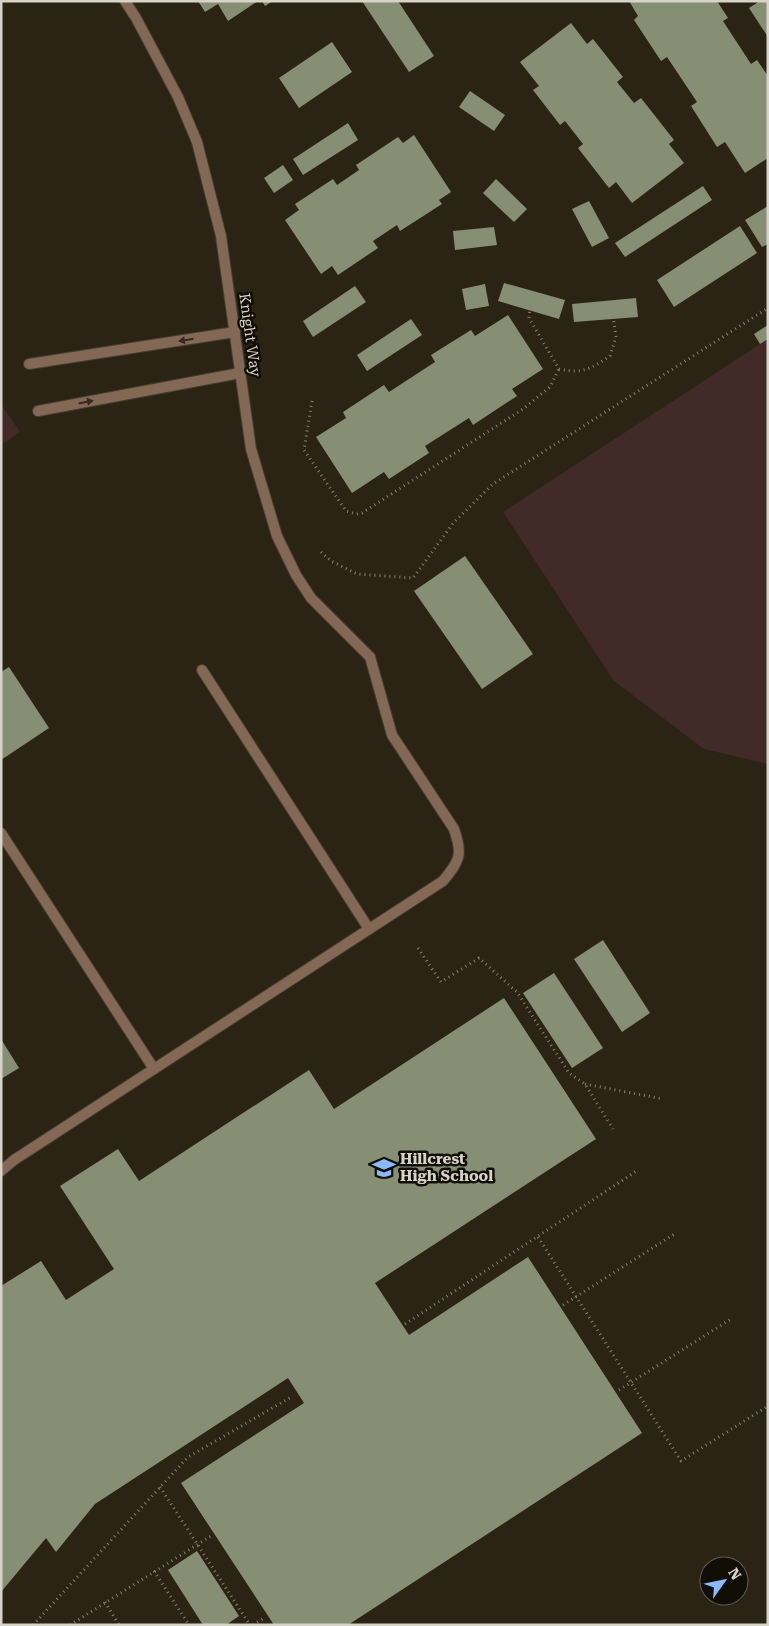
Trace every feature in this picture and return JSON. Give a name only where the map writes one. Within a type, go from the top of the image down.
[{"type":"street","name":"Knight Way","points":[[125,1],[178,97],[197,142],[221,236],[251,449],[277,536],[296,575],[311,598],[370,657],[392,735],[454,830],[460,846],[457,864],[443,881],[369,929]]},
{"type":"street","points":[[29,364],[235,332]]},
{"type":"street","points":[[38,411],[240,373]]},
{"type":"street","points":[[1,1171],[14,1160],[369,929],[202,670]]},
{"type":"street","points":[[1,833],[154,1069]]},
{"type":"path","points":[[530,307],[529,318],[559,370],[570,372],[586,371],[610,356],[616,338],[613,316]]},
{"type":"path","points":[[321,552],[331,561],[357,574],[413,578],[454,522],[493,484],[768,308]]},
{"type":"path","points":[[312,401],[304,450],[346,511],[356,514],[362,513],[523,410],[550,387],[559,370]]},
{"type":"path","points":[[418,948],[441,982],[479,958],[517,992],[569,1073],[584,1084],[613,1130]]},
{"type":"path","points":[[584,1084],[662,1099]]},
{"type":"path","points":[[405,1324],[638,1170]]},
{"type":"path","points":[[563,1305],[676,1233]]},
{"type":"path","points":[[538,1236],[681,1461],[768,1406]]},
{"type":"path","points":[[619,1390],[731,1319]]},
{"type":"path","points":[[33,1625],[188,1458],[293,1396]]},
{"type":"path","points":[[160,1487],[252,1625],[264,1618]]},
{"type":"path","points":[[70,1625],[197,1543],[211,1536]]},
{"type":"path","points":[[154,1571],[189,1625]]},
{"type":"path","points":[[105,1602],[119,1625]]},
{"type":"shaded area","points":[[768,339],[768,764],[704,749],[614,681],[503,512]]},
{"type":"shaded area","points":[[1,404],[20,432],[1,445]]},
{"type":"building","points":[[198,1],[258,1],[228,21],[218,4],[205,12]]},
{"type":"building","points":[[262,1],[273,1],[265,6]]},
{"type":"building","points":[[362,1],[398,1],[434,56],[409,72]]},
{"type":"building","points":[[629,1],[717,1],[728,18],[723,21],[751,64],[757,60],[768,76],[768,158],[745,173],[725,142],[717,147],[691,106],[697,102],[667,57],[661,61],[634,20],[638,16]]},
{"type":"building","points":[[760,1],[768,1],[768,37],[749,8]]},
{"type":"building","points":[[571,23],[587,44],[593,39],[623,77],[617,82],[634,103],[641,98],[674,140],[669,144],[684,163],[632,203],[616,182],[609,188],[578,148],[583,144],[565,121],[560,125],[533,90],[539,86],[520,62]]},
{"type":"building","points":[[332,42],[352,72],[299,108],[279,78]]},
{"type":"building","points":[[470,91],[505,115],[494,131],[459,107]]},
{"type":"building","points":[[348,123],[358,140],[303,175],[293,159]]},
{"type":"building","points":[[414,135],[451,192],[439,200],[442,204],[400,231],[397,225],[373,241],[378,248],[338,275],[332,266],[321,274],[285,220],[299,210],[295,204],[333,179],[337,185],[359,170],[356,165],[398,137],[403,143]]},
{"type":"building","points":[[283,165],[293,180],[274,193],[264,178]]},
{"type":"building","points":[[496,179],[527,209],[514,222],[483,193]]},
{"type":"building","points":[[703,186],[712,200],[625,257],[615,243]]},
{"type":"building","points":[[589,201],[609,238],[592,247],[572,209]]},
{"type":"building","points":[[768,206],[768,244],[762,247],[745,220]]},
{"type":"building","points":[[740,226],[757,253],[674,307],[657,280]]},
{"type":"building","points":[[494,227],[497,245],[455,250],[453,231]]},
{"type":"building","points":[[504,283],[565,300],[559,319],[498,301]]},
{"type":"building","points":[[485,284],[489,306],[466,310],[462,289]]},
{"type":"building","points":[[355,286],[366,302],[313,337],[303,321]]},
{"type":"building","points":[[636,298],[638,317],[574,322],[572,304]]},
{"type":"building","points":[[508,315],[543,369],[512,389],[517,396],[473,425],[469,418],[425,446],[429,453],[389,479],[384,472],[352,493],[316,437],[346,418],[343,412],[384,385],[389,392],[435,362],[431,355],[471,330],[475,336]]},
{"type":"building","points":[[411,319],[422,335],[367,371],[357,355]]},
{"type":"building","points":[[768,325],[768,339],[760,344],[754,334]]},
{"type":"building","points":[[465,556],[533,654],[482,689],[414,591]]},
{"type":"building","points":[[9,667],[49,728],[1,760],[1,672]]},
{"type":"building","points":[[603,940],[650,1013],[622,1032],[574,959]]},
{"type":"building","points":[[554,973],[603,1048],[572,1068],[523,993]]},
{"type":"building","points":[[504,998],[596,1139],[375,1283],[409,1335],[528,1257],[642,1433],[348,1625],[274,1625],[181,1483],[304,1403],[288,1378],[95,1504],[56,1552],[46,1538],[1,1592],[1,1286],[41,1261],[66,1300],[114,1269],[60,1186],[118,1149],[139,1181],[309,1070],[334,1109]]},
{"type":"building","points":[[1,1039],[19,1068],[1,1079]]},
{"type":"building","points":[[197,1551],[239,1616],[226,1625],[203,1625],[168,1570]]},
{"type":"place","name":"Hillcrest High School","points":[[384,1168]]}]
